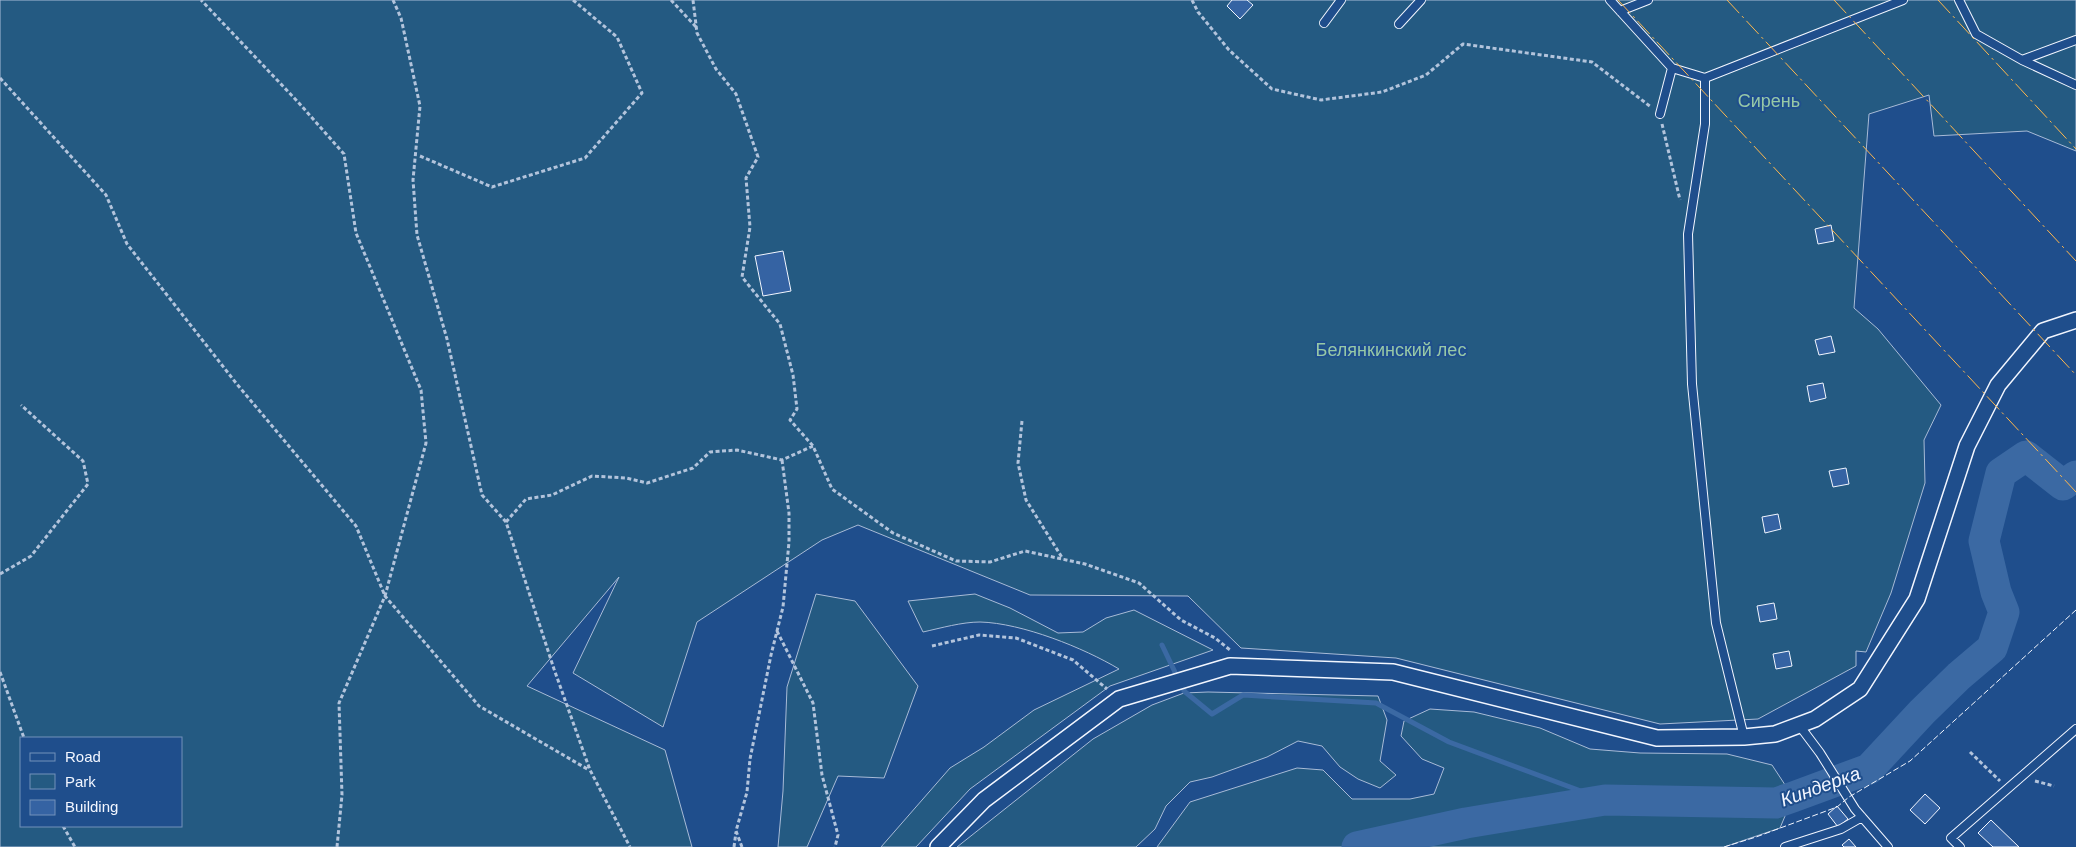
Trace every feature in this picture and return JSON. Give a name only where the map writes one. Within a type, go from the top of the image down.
[{"type":"street","points":[[938,847],[984,800],[1119,699],[1230,666],[1392,672],[1657,738],[1744,737],[1776,734],[1815,719],[1860,689],[1917,599],[1968,446],[1998,384],[2043,331],[2076,320]]},
{"type":"lane","points":[[1324,22],[1341,0]]},
{"type":"lane","points":[[1399,24],[1420,0]]},
{"type":"lane","points":[[1610,0],[1672,68],[1705,78],[1903,0]]},
{"type":"lane","points":[[1620,11],[1648,0]]},
{"type":"lane","points":[[1959,0],[1976,34],[2022,60],[2076,85]]},
{"type":"lane","points":[[2022,60],[2076,40]]},
{"type":"lane","points":[[1660,114],[1672,68]]},
{"type":"lane","points":[[1705,78],[1705,124],[1688,234],[1692,384],[1716,623],[1744,737]]},
{"type":"lane","points":[[1799,725],[1820,753],[1855,809],[1888,847]]},
{"type":"lane","points":[[1960,847],[1951,838],[2076,729]]},
{"type":"lane","points":[[1785,847],[1841,829],[1862,817]]},
{"type":"path","points":[[201,0],[298,102],[344,154],[356,233],[421,390],[426,443],[385,596],[339,703],[342,795],[337,847]]},
{"type":"path","points":[[394,0],[401,18],[420,106],[414,180],[417,235],[447,339],[482,495],[506,522],[551,660],[590,770],[630,847]]},
{"type":"path","points":[[420,156],[492,187],[585,158],[642,93],[617,37],[573,0]]},
{"type":"path","points":[[671,0],[696,27]]},
{"type":"path","points":[[693,0],[697,33],[716,69],[736,94],[758,157],[746,178],[750,227],[742,277],[780,324],[793,375],[797,409],[790,420],[813,446],[832,490],[893,533],[956,561],[990,562],[1025,551],[1085,564],[1139,583],[1181,620],[1215,638],[1252,667]]},
{"type":"path","points":[[1192,0],[1198,12],[1229,50],[1272,89],[1321,100],[1382,92],[1426,75],[1463,44],[1592,62],[1660,114],[1681,206]]},
{"type":"path","points":[[0,78],[106,195],[126,244],[236,384],[356,526],[385,596],[479,706],[590,770]]},
{"type":"path","points":[[0,574],[31,556],[88,484],[83,461],[21,406]]},
{"type":"path","points":[[1022,421],[1018,463],[1026,500],[1063,559]]},
{"type":"path","points":[[506,522],[526,499],[552,496],[592,476],[626,478],[647,483],[693,468],[710,452],[737,450],[782,460],[813,446]]},
{"type":"path","points":[[734,847],[736,831],[747,792],[750,759],[783,607],[790,542],[789,513],[782,460]]},
{"type":"path","points":[[777,631],[813,703],[822,775],[838,835],[835,847]]},
{"type":"path","points":[[932,646],[978,635],[1016,638],[1073,660],[1119,699]]},
{"type":"path","points":[[0,672],[24,737]]},
{"type":"path","points":[[1970,752],[2008,788]]},
{"type":"path","points":[[2022,776],[2054,786]]},
{"type":"path","points":[[64,827],[75,847]]},
{"type":"path","points":[[736,831],[742,847]]},
{"type":"green space","points":[[0,0],[2076,0],[2076,151],[2027,131],[1934,136],[1929,95],[1869,114],[1854,308],[1878,329],[1941,405],[1924,440],[1925,483],[1891,593],[1866,652],[1856,651],[1856,666],[1758,719],[1660,724],[1396,658],[1241,648],[1188,596],[1030,595],[858,525],[822,540],[697,622],[663,727],[573,673],[619,577],[527,686],[665,750],[692,847],[0,847]]},
{"type":"green space","points":[[816,594],[855,601],[918,686],[884,778],[838,776],[807,847],[778,847],[783,791],[787,687]]},
{"type":"green space","points":[[975,594],[1010,608],[1058,633],[1083,632],[1106,618],[1134,610],[1213,650],[1110,686],[970,789],[916,847],[881,847],[950,768],[984,747],[1034,710],[1119,669],[1071,645],[1033,632],[997,623],[973,622],[923,632],[908,601]]},
{"type":"green space","points":[[1184,693],[1378,696],[1387,720],[1380,761],[1396,775],[1380,788],[1358,779],[1340,767],[1322,746],[1298,741],[1267,757],[1212,777],[1190,782],[1166,806],[1155,829],[1136,847],[957,847],[1093,739],[1152,705]]},
{"type":"green space","points":[[1430,709],[1474,712],[1540,728],[1590,749],[1640,753],[1727,754],[1772,765],[1793,797],[1780,828],[1724,847],[1157,847],[1190,802],[1297,768],[1323,770],[1352,799],[1410,799],[1434,794],[1444,768],[1422,759],[1401,736],[1404,721]]},
{"type":"building","points":[[1232,0],[1247,0],[1253,5],[1240,19],[1227,6]]},
{"type":"building","points":[[1831,225],[1834,241],[1818,244],[1815,229]]},
{"type":"building","points":[[783,251],[791,291],[763,296],[755,256]]},
{"type":"building","points":[[1831,336],[1835,352],[1819,355],[1815,340]]},
{"type":"building","points":[[1823,383],[1826,398],[1810,402],[1807,386]]},
{"type":"building","points":[[1846,468],[1849,484],[1833,487],[1829,471]]},
{"type":"building","points":[[1778,514],[1781,529],[1765,533],[1762,517]]},
{"type":"building","points":[[1774,603],[1777,619],[1760,622],[1757,606]]},
{"type":"building","points":[[1789,651],[1792,666],[1776,669],[1773,654]]},
{"type":"building","points":[[1925,794],[1940,808],[1925,824],[1910,810]]},
{"type":"building","points":[[1837,806],[1848,819],[1838,827],[1828,814]]},
{"type":"building","points":[[1991,820],[2019,847],[1993,847],[1978,833]]},
{"type":"building","points":[[1849,839],[1856,847],[1844,847],[1842,845]]},
{"type":"waterway","name":"Киндерка","points":[[1357,847],[1466,823],[1605,800],[1776,803],[1869,769],[1922,712],[1959,676],[1992,648],[2004,612],[1996,592],[1984,541],[2001,473],[2026,456],[2063,485],[2076,476]]},
{"type":"waterway","points":[[1162,645],[1184,691],[1212,714],[1243,695],[1376,703],[1449,742],[1605,800]]},
{"type":"fence","points":[[1724,847],[1837,807],[1849,797],[1910,761],[2076,610]]},
{"type":"power","points":[[1618,0],[2076,492]]},
{"type":"power","points":[[1727,0],[2076,375]]},
{"type":"power","points":[[1834,0],[2076,261]]},
{"type":"power","points":[[1938,0],[2076,149]]},
{"type":"park label","name":"Сирень","points":[[1769,101]]},
{"type":"park label","name":"Белянкинский лес","points":[[1391,350]]}]
